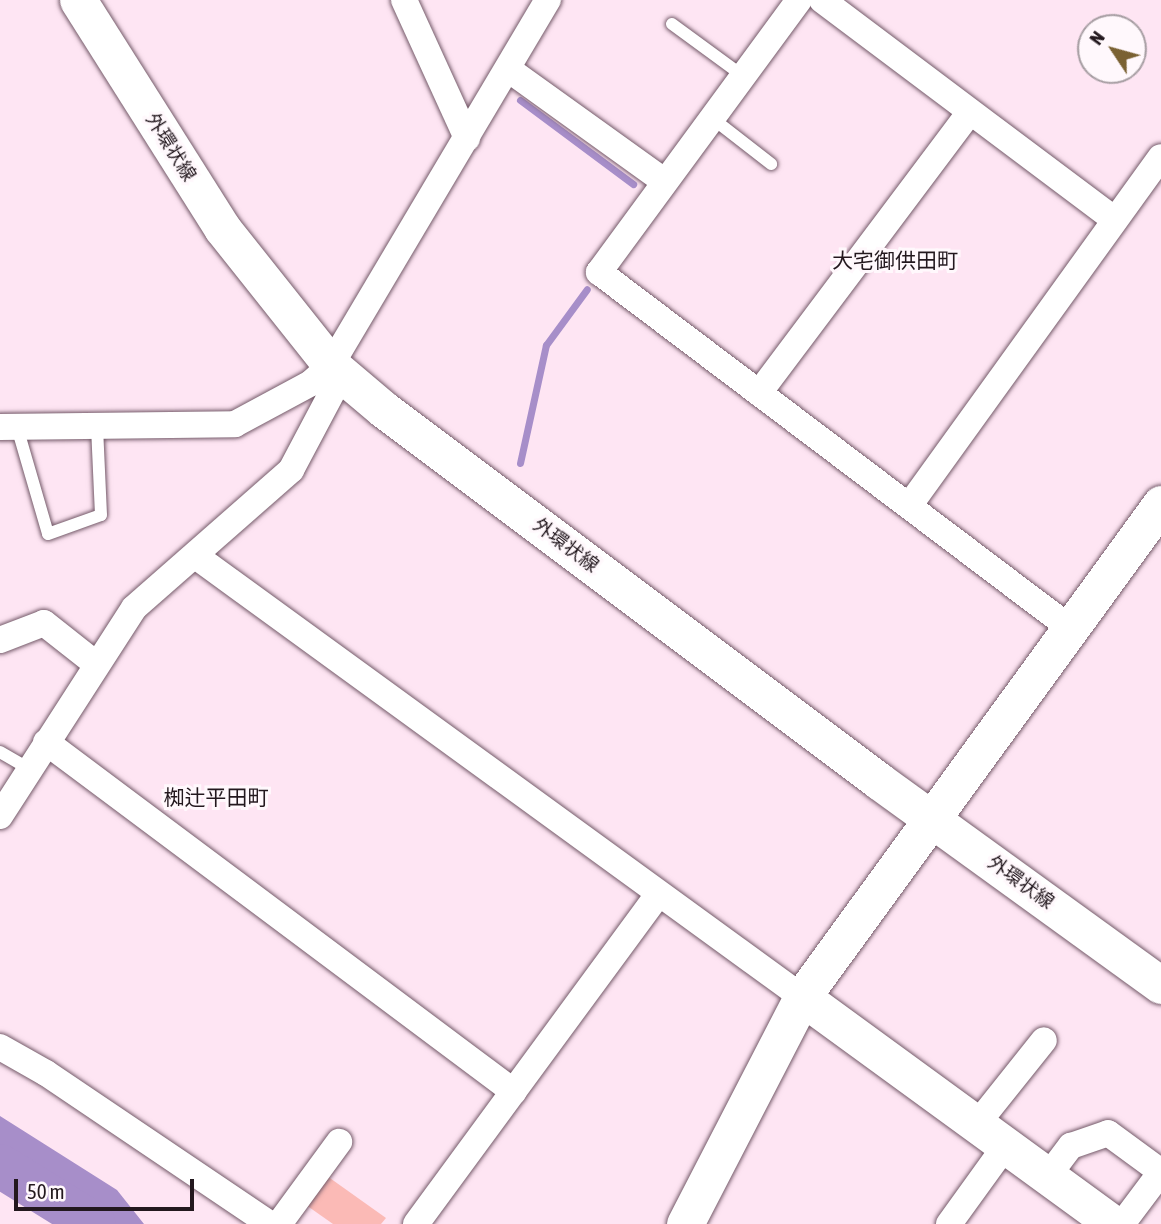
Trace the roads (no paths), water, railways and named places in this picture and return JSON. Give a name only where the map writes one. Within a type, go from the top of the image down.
[{"type":"main road","name":"外環状線","points":[[78,0],[222,228],[331,365],[383,409],[879,782],[932,816],[1161,985]]},
{"type":"main road","points":[[685,1224],[802,997],[1161,504]]},
{"type":"main road","points":[[802,997],[1113,1224]]},
{"type":"street","points":[[404,0],[467,138]]},
{"type":"street","points":[[8,427],[236,424],[311,383],[331,365],[548,0]]},
{"type":"street","points":[[799,0],[598,272],[1070,628]]},
{"type":"street","points":[[822,0],[1115,220]]},
{"type":"street","points":[[508,69],[665,182]]},
{"type":"street","points":[[759,393],[970,111]]},
{"type":"street","points":[[909,506],[1161,157]]},
{"type":"street","points":[[0,816],[134,608],[197,557],[291,470],[337,383],[331,365]]},
{"type":"street","points":[[197,557],[658,895],[802,997]]},
{"type":"street","points":[[0,640],[44,623],[96,664]]},
{"type":"street","points":[[46,741],[514,1093]]},
{"type":"street","points":[[416,1224],[658,895]]},
{"type":"street","points":[[977,1124],[1044,1040]]},
{"type":"street","points":[[0,1047],[46,1073],[270,1224]]},
{"type":"street","points":[[1048,1176],[1071,1146],[1108,1133],[1161,1172],[1122,1224]]},
{"type":"street","points":[[279,1224],[339,1142]]},
{"type":"street","points":[[949,1224],[1006,1145]]},
{"type":"lane","points":[[672,24],[743,76]]},
{"type":"lane","points":[[712,118],[771,164]]},
{"type":"lane","points":[[8,427],[48,534],[101,515],[97,426]]},
{"type":"lane","points":[[0,752],[29,769]]},
{"type":"waterway","points":[[520,100],[633,184]]},
{"type":"waterway","points":[[520,463],[546,345],[587,289]]},
{"type":"waterway","points":[[0,1166],[94,1224]]},
{"type":"district","name":"大宅御供田町","points":[[895,260]]},
{"type":"district","name":"椥辻平田町","points":[[216,797]]}]
